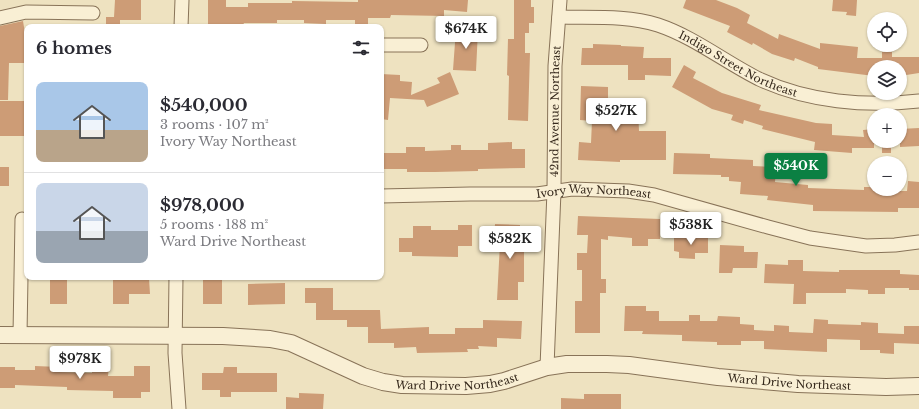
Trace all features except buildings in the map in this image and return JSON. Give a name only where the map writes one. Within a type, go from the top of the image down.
[{"type":"street","points":[[181,24],[182,0]]},
{"type":"street","name":"42nd Avenue Northeast","points":[[547,367],[554,191],[555,66],[560,0]]},
{"type":"street","points":[[0,18],[26,12],[93,13]]},
{"type":"street","name":"Indigo Street Northeast","points":[[559,17],[631,19],[657,25],[678,34],[759,79],[783,88],[815,97],[847,102],[875,104],[919,101]]},
{"type":"street","points":[[384,45],[421,45]]},
{"type":"street","name":"Ivory Way Northeast","points":[[384,196],[537,194],[580,189],[628,191],[648,194],[680,202],[810,238],[866,246],[919,242]]},
{"type":"street","points":[[20,335],[22,219]]},
{"type":"street","points":[[176,280],[175,336],[179,409]]},
{"type":"street","name":"Ward Drive Northeast","points":[[0,335],[249,337],[270,339],[291,343],[363,376],[383,382],[402,385],[466,386],[490,384],[504,382],[547,367],[567,364],[629,365],[718,377],[830,386],[919,386]]}]
